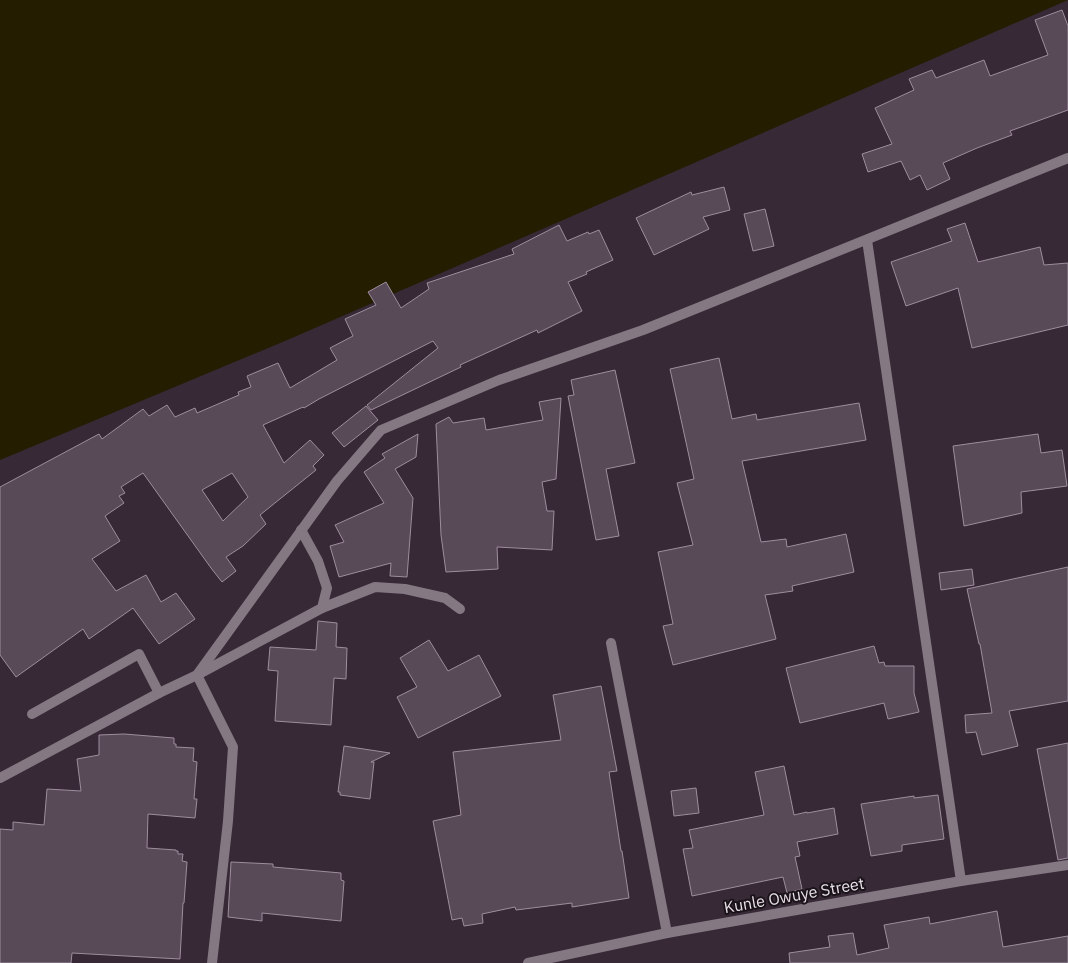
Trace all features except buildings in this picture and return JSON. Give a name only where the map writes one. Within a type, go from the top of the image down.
[{"type":"street","points":[[197,675],[337,481],[381,430],[498,380],[643,330],[1068,158]]},
{"type":"street","points":[[867,240],[962,881]]},
{"type":"street","points":[[301,530],[318,561],[327,588],[322,608]]},
{"type":"street","points":[[0,778],[322,608],[375,587],[405,589],[445,598],[460,609]]},
{"type":"street","points":[[610,643],[667,933]]},
{"type":"street","points":[[32,714],[139,654],[159,693]]},
{"type":"street","points":[[197,675],[233,747],[228,821],[212,963]]},
{"type":"street","name":"Kunle Owuye Street","points":[[528,963],[667,933],[962,881],[1068,865]]},
{"type":"shaded area","points":[[0,0],[1068,0],[292,338],[0,460]]}]
